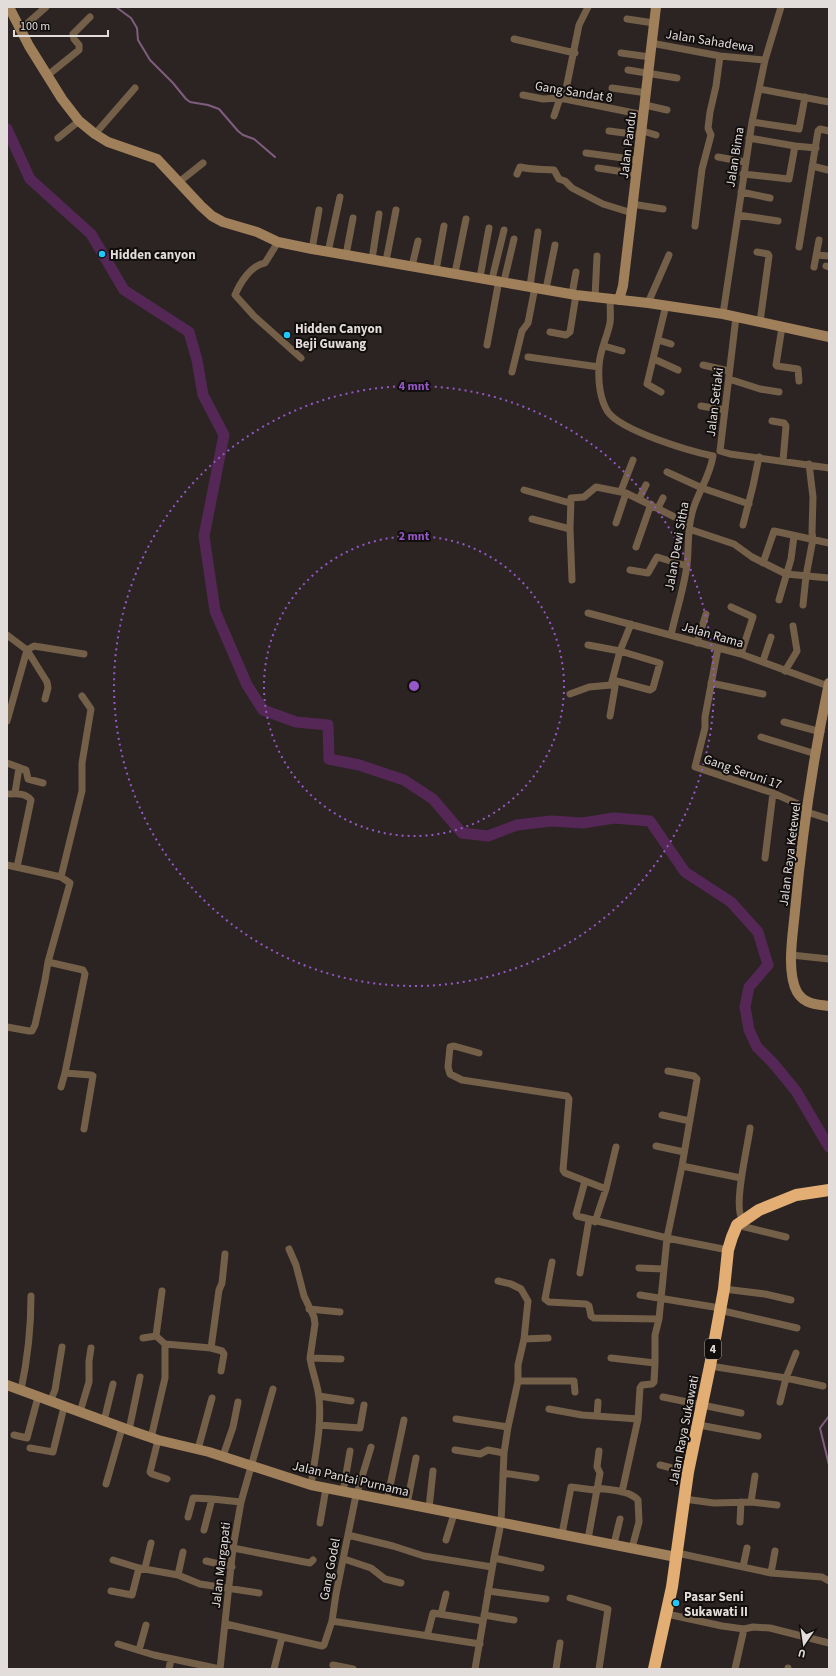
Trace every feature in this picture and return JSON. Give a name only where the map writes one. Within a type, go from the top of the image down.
[{"type":"highway","points":[[740,1223],[759,1210],[796,1195],[829,1190]]},
{"type":"highway","name":"Jalan Raya Sukawati","points":[[654,1669],[673,1585],[688,1472],[699,1425],[724,1289],[728,1250],[740,1223]]},
{"type":"street","points":[[9,7],[29,46],[62,98],[80,121],[94,134],[108,142],[157,159],[212,216],[234,226],[257,232],[278,242],[328,252],[574,294],[666,305],[722,314],[829,337]]},
{"type":"street","points":[[21,29],[46,7]]},
{"type":"street","points":[[554,116],[562,98],[574,53],[579,25],[588,7]]},
{"type":"street","name":"Jalan Pandu","points":[[619,300],[623,286],[638,160],[643,134],[644,110],[650,73],[651,43],[656,7]]},
{"type":"street","name":"Jalan Bima","points":[[722,314],[752,122],[765,60],[780,7]]},
{"type":"street","points":[[48,75],[79,50],[79,45],[74,39],[73,34],[90,17]]},
{"type":"street","points":[[627,19],[654,23]]},
{"type":"street","points":[[514,39],[574,53]]},
{"type":"street","name":"Jalan Sahadewa","points":[[651,43],[720,56],[765,60]]},
{"type":"street","points":[[621,53],[650,57]]},
{"type":"street","points":[[695,226],[702,169],[711,135],[708,128],[720,56]]},
{"type":"street","points":[[628,70],[677,78]]},
{"type":"street","points":[[94,134],[135,88]]},
{"type":"street","points":[[612,88],[647,93]]},
{"type":"street","points":[[759,89],[805,97],[829,99]]},
{"type":"street","name":"Gang Sandat 8","points":[[523,94],[543,99],[562,98],[644,110],[667,110]]},
{"type":"street","points":[[752,122],[799,129],[805,97]]},
{"type":"street","points":[[58,138],[80,121]]},
{"type":"street","points":[[799,247],[819,130],[829,131]]},
{"type":"street","points":[[610,131],[656,135]]},
{"type":"street","points":[[750,138],[816,148]]},
{"type":"street","points":[[743,174],[789,180],[795,146]]},
{"type":"street","points":[[586,153],[638,160]]},
{"type":"street","points":[[718,157],[745,162]]},
{"type":"street","points":[[179,182],[203,163]]},
{"type":"street","points":[[812,166],[828,170]]},
{"type":"street","points":[[517,174],[520,167],[530,170],[554,170],[559,179],[565,181],[572,188],[603,204],[632,208],[663,209]]},
{"type":"street","points":[[598,168],[637,174]]},
{"type":"street","points":[[741,192],[770,198]]},
{"type":"street","points":[[328,252],[340,197]]},
{"type":"street","points":[[312,249],[319,210]]},
{"type":"street","points":[[386,261],[396,210]]},
{"type":"street","points":[[372,259],[379,214]]},
{"type":"street","points":[[738,215],[778,221]]},
{"type":"street","points":[[346,255],[352,218]]},
{"type":"street","points":[[455,273],[466,219]]},
{"type":"street","points":[[436,270],[444,226]]},
{"type":"street","points":[[480,277],[489,228]]},
{"type":"street","points":[[487,345],[498,280],[504,230]]},
{"type":"street","points":[[512,372],[522,331],[528,323],[538,232]]},
{"type":"street","points":[[498,280],[514,239]]},
{"type":"street","points":[[814,267],[819,240]]},
{"type":"street","points":[[412,266],[418,241]]},
{"type":"street","points":[[278,242],[265,263],[258,264],[250,271],[235,295],[254,316],[301,358]]},
{"type":"street","points":[[546,289],[555,245]]},
{"type":"street","points":[[757,252],[768,254],[769,256],[760,322]]},
{"type":"street","points":[[648,303],[669,254]]},
{"type":"street","points":[[817,255],[829,256]]},
{"type":"street","points":[[595,297],[597,256]]},
{"type":"street","points":[[550,332],[566,335],[570,332],[576,272]]},
{"type":"street","points":[[619,300],[610,323],[599,367],[602,399],[608,412],[617,420],[632,428],[687,450],[713,456],[720,451]]},
{"type":"street","points":[[661,392],[648,385],[666,305]]},
{"type":"street","name":"Jalan Setiaki","points":[[736,317],[720,451],[730,454],[829,468]]},
{"type":"street","points":[[782,327],[776,365],[798,369],[798,381]]},
{"type":"street","points":[[658,340],[671,344]]},
{"type":"street","points":[[604,346],[622,351]]},
{"type":"street","points":[[528,357],[599,367]]},
{"type":"street","points":[[654,360],[678,370]]},
{"type":"street","points":[[703,365],[760,389],[779,392]]},
{"type":"street","points":[[701,406],[725,410]]},
{"type":"street","points":[[772,421],[785,424],[783,461]]},
{"type":"street","name":"Jalan Dewi Sitha","points":[[671,634],[687,566],[689,526],[694,504],[710,472],[713,456]]},
{"type":"street","points":[[743,525],[759,457]]},
{"type":"street","points":[[616,523],[633,460]]},
{"type":"street","points":[[803,605],[806,576],[813,539],[813,497],[809,464]]},
{"type":"street","points":[[667,472],[702,488],[749,504]]},
{"type":"street","points":[[639,498],[646,486]]},
{"type":"street","points":[[572,580],[570,503],[572,498],[584,497],[596,487],[624,492],[639,498],[689,526],[734,544],[763,563],[786,574],[829,578]]},
{"type":"street","points":[[524,490],[570,503]]},
{"type":"street","points":[[658,508],[663,498]]},
{"type":"street","points":[[636,547],[651,504]]},
{"type":"street","points":[[532,519],[570,529]]},
{"type":"street","points":[[763,563],[773,532],[829,543]]},
{"type":"street","points":[[779,600],[791,559],[794,536]]},
{"type":"street","points":[[630,570],[648,574],[657,556],[687,566]]},
{"type":"street","points":[[731,607],[753,617],[741,654]]},
{"type":"street","name":"Jalan Rama","points":[[588,613],[741,654],[829,684]]},
{"type":"street","points":[[697,643],[706,614]]},
{"type":"street","points":[[570,694],[589,687],[603,687],[611,685],[620,651],[631,624]]},
{"type":"street","points":[[785,670],[797,651],[793,626]]},
{"type":"street","points":[[7,635],[26,650],[48,683],[45,698]]},
{"type":"street","points":[[763,662],[771,637]]},
{"type":"street","points":[[588,645],[620,651],[660,663],[650,690],[612,682]]},
{"type":"street","points":[[7,721],[9,701],[26,650],[34,646],[84,654]]},
{"type":"street","name":"Gang Seruni 17","points":[[718,648],[705,717],[705,728],[694,767],[773,793],[829,819]]},
{"type":"street","points":[[610,716],[615,687],[612,682]]},
{"type":"street","points":[[711,683],[763,694]]},
{"type":"street","name":"Jalan Raya Ketewel","points":[[829,684],[827,706],[816,754],[807,810],[797,888],[791,955],[794,984],[798,993],[803,999],[810,1003],[829,1006]]},
{"type":"street","points":[[61,877],[82,791],[82,763],[91,709],[82,696]]},
{"type":"street","points":[[784,722],[821,732]]},
{"type":"street","points":[[761,737],[816,754]]},
{"type":"street","points":[[7,763],[26,770],[28,779],[43,783]]},
{"type":"street","points":[[17,867],[31,800],[28,797],[12,794],[20,768]]},
{"type":"street","points":[[765,858],[773,793]]},
{"type":"street","points":[[7,865],[61,877],[70,883],[48,962],[33,1029],[29,1031],[7,1027]]},
{"type":"street","points":[[791,955],[829,959]]},
{"type":"street","points":[[48,962],[83,970],[85,974],[65,1073],[60,1087]]},
{"type":"street","points":[[479,1053],[454,1046],[450,1047],[448,1067],[450,1074],[462,1080],[568,1097],[568,1123],[563,1170],[565,1173],[606,1189]]},
{"type":"street","points":[[622,1492],[638,1420],[640,1388],[641,1386],[652,1384],[654,1382],[655,1335],[659,1319],[668,1238],[697,1078],[668,1071]]},
{"type":"street","points":[[65,1073],[93,1076],[84,1128]]},
{"type":"street","points":[[662,1115],[690,1121]]},
{"type":"street","points":[[750,1128],[738,1199],[740,1223],[786,1237]]},
{"type":"street","points":[[656,1146],[684,1152]]},
{"type":"street","points":[[580,1273],[592,1221],[606,1189],[616,1147]]},
{"type":"street","points":[[682,1166],[741,1178]]},
{"type":"street","points":[[585,1181],[576,1214],[578,1217],[728,1250]]},
{"type":"street","points":[[289,1249],[296,1265],[304,1296],[309,1310],[314,1317],[315,1324],[310,1358],[319,1396],[319,1426],[311,1485]]},
{"type":"street","points":[[211,1348],[225,1254]]},
{"type":"street","points":[[552,1262],[545,1299],[549,1302],[586,1304],[589,1306],[591,1316],[594,1318],[659,1319]]},
{"type":"street","points":[[639,1268],[664,1269]]},
{"type":"street","points":[[475,1669],[501,1523],[504,1453],[518,1382],[518,1365],[524,1340],[528,1300],[521,1289],[512,1284],[498,1281]]},
{"type":"street","points":[[724,1289],[765,1294],[791,1300]]},
{"type":"street","points":[[156,1336],[162,1291]]},
{"type":"street","points":[[640,1295],[720,1309],[797,1328]]},
{"type":"street","points":[[21,1390],[29,1349],[31,1328],[31,1296]]},
{"type":"street","points":[[309,1310],[340,1312]]},
{"type":"street","points":[[156,1336],[164,1344],[211,1348],[223,1352],[221,1371]]},
{"type":"street","points":[[143,1338],[156,1336]]},
{"type":"street","points":[[524,1340],[548,1338]]},
{"type":"street","points":[[164,1344],[165,1378],[154,1439],[150,1472],[167,1479]]},
{"type":"street","points":[[50,1402],[55,1390],[62,1347]]},
{"type":"street","points":[[80,1412],[89,1382],[91,1348]]},
{"type":"street","points":[[780,1402],[783,1378],[796,1353]]},
{"type":"street","points":[[310,1358],[341,1359]]},
{"type":"street","points":[[612,1358],[655,1363]]},
{"type":"street","points":[[710,1366],[822,1386]]},
{"type":"street","points":[[106,1484],[126,1429],[140,1377]]},
{"type":"street","points":[[518,1382],[574,1381],[575,1392]]},
{"type":"street","points":[[104,1421],[113,1384]]},
{"type":"street","name":"Jalan Pantai Purnama","points":[[7,1385],[154,1439],[223,1456],[311,1485],[588,1540],[676,1555]]},
{"type":"street","name":"Jalan Margapati","points":[[220,1669],[230,1588],[233,1548],[240,1502],[272,1389]]},
{"type":"street","points":[[319,1396],[351,1401]]},
{"type":"street","points":[[14,1435],[27,1438],[38,1397]]},
{"type":"street","points":[[664,1397],[741,1413]]},
{"type":"street","points":[[198,1449],[212,1398]]},
{"type":"street","points":[[223,1456],[233,1426],[238,1402]]},
{"type":"street","points":[[597,1416],[598,1402]]},
{"type":"street","points":[[319,1426],[360,1428],[364,1405]]},
{"type":"street","points":[[30,1448],[53,1452],[64,1407]]},
{"type":"street","points":[[549,1409],[582,1415],[638,1420]]},
{"type":"street","points":[[456,1419],[508,1427]]},
{"type":"street","points":[[387,1500],[404,1420]]},
{"type":"street","points":[[699,1425],[758,1436]]},
{"type":"street","name":"Gang Godel","points":[[282,1637],[323,1646],[326,1642],[332,1621],[336,1594],[357,1495],[371,1447]]},
{"type":"street","points":[[455,1450],[480,1454],[488,1450],[504,1453]]},
{"type":"street","points":[[343,1492],[350,1451]]},
{"type":"street","points":[[588,1540],[600,1473],[597,1467],[599,1451]]},
{"type":"street","points":[[407,1504],[416,1458]]},
{"type":"street","points":[[660,1465],[688,1472]]},
{"type":"street","points":[[428,1508],[433,1471]]},
{"type":"street","points":[[503,1472],[536,1478]]},
{"type":"street","points":[[752,1502],[755,1476]]},
{"type":"street","points":[[562,1534],[571,1487],[594,1490],[597,1488],[622,1492],[634,1496],[638,1500],[639,1522],[632,1548]]},
{"type":"street","points":[[320,1523],[326,1488]]},
{"type":"street","points":[[188,1517],[193,1498],[240,1502]]},
{"type":"street","points":[[204,1530],[212,1499]]},
{"type":"street","points":[[684,1499],[714,1503],[752,1502],[777,1505]]},
{"type":"street","points":[[740,1522],[741,1502]]},
{"type":"street","points":[[446,1540],[454,1514]]},
{"type":"street","points":[[614,1544],[620,1519]]},
{"type":"street","points":[[348,1535],[393,1546],[424,1556],[492,1567]]},
{"type":"street","points":[[111,1591],[132,1595],[151,1543]]},
{"type":"street","points":[[233,1548],[310,1563],[313,1560]]},
{"type":"street","points":[[744,1567],[747,1548]]},
{"type":"street","points":[[771,1573],[775,1551]]},
{"type":"street","points":[[178,1575],[183,1552]]},
{"type":"street","points":[[676,1555],[771,1573],[818,1577],[829,1581]]},
{"type":"street","points":[[494,1558],[541,1568]]},
{"type":"street","points":[[344,1559],[371,1568],[385,1579],[401,1583]]},
{"type":"street","points":[[113,1560],[142,1568],[178,1575],[200,1584],[259,1593]]},
{"type":"street","points":[[206,1561],[232,1567]]},
{"type":"street","points":[[488,1590],[546,1599]]},
{"type":"street","points":[[441,1614],[446,1594]]},
{"type":"street","points":[[570,1598],[608,1609],[599,1669]]},
{"type":"street","points":[[427,1636],[433,1614],[514,1620]]},
{"type":"street","points":[[667,1614],[744,1629],[753,1627],[770,1628],[829,1643]]},
{"type":"street","points":[[332,1621],[480,1644]]},
{"type":"street","points":[[226,1624],[282,1637],[274,1669]]},
{"type":"street","points":[[139,1650],[146,1625]]},
{"type":"street","points":[[735,1669],[744,1629]]},
{"type":"street","points":[[556,1669],[560,1643]]},
{"type":"street","points":[[118,1644],[171,1659],[220,1669]]},
{"type":"street","points":[[168,1669],[171,1659]]},
{"type":"street","points":[[333,1665],[353,1669]]},
{"type":"waterway","points":[[116,7],[131,18],[137,28],[138,40],[150,60],[173,83],[186,99],[190,102],[208,105],[219,109],[238,131],[243,135],[254,139],[275,157]]},
{"type":"waterway","points":[[7,129],[30,179],[91,234],[124,290],[189,332],[197,360],[203,395],[224,435],[204,536],[215,611],[247,685],[263,710],[296,722],[328,725],[329,759],[359,765],[404,780],[433,799],[462,833],[488,836],[517,825],[551,821],[583,823],[614,818],[650,821],[685,872],[731,902],[758,932],[768,965],[749,987],[745,1007],[749,1030],[757,1047],[773,1063],[796,1091],[829,1147]]},
{"type":"waterway","points":[[829,1416],[820,1428],[829,1465]]},
{"type":"place","name":"Hidden canyon","points":[[102,254]]},
{"type":"place","name":"Hidden Canyon Beji Guwang","points":[[287,335]]},
{"type":"place","name":"Pasar Seni Sukawati II","points":[[676,1603]]}]
